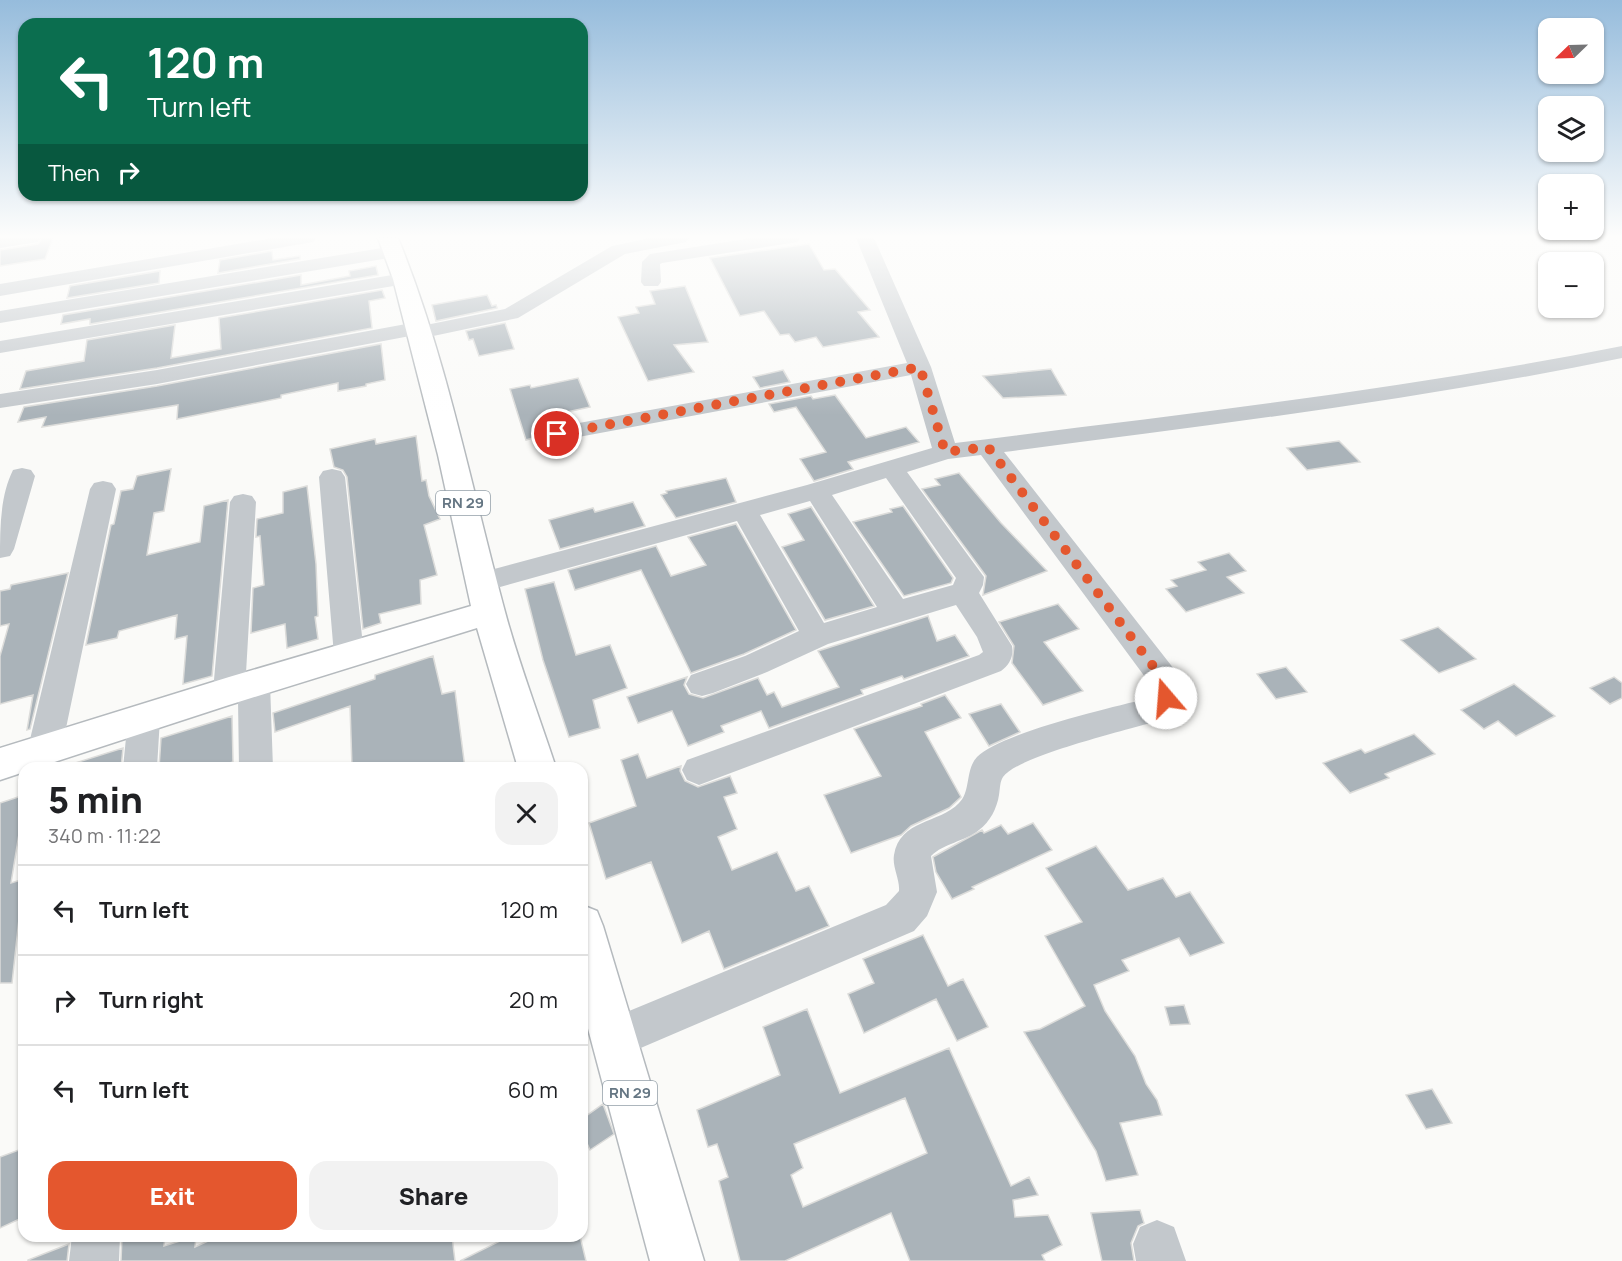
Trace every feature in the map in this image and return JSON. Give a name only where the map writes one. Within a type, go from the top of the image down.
[{"type":"main road","name":"RN 29","points":[[409,297],[452,455],[486,598],[535,762]]},
{"type":"main road","points":[[0,764],[349,655],[486,598]]},
{"type":"main road","name":"RN 29","points":[[588,946],[677,1261]]},
{"type":"street","points":[[0,317],[109,297]]},
{"type":"street","points":[[0,347],[298,297]]},
{"type":"street","points":[[0,401],[158,377],[511,314],[540,297]]},
{"type":"street","points":[[890,297],[920,367],[945,452]]},
{"type":"street","points":[[486,598],[744,511],[945,452],[1336,402],[1513,374],[1622,352]]},
{"type":"street","points":[[557,434],[920,367]]},
{"type":"street","points":[[615,1038],[900,918],[912,906],[919,890],[912,862],[912,854],[918,843],[968,819],[981,801],[988,769],[1003,757],[1030,747],[1156,709],[1166,698],[1162,678],[988,447]]},
{"type":"street","points":[[702,684],[756,664],[818,636],[963,592],[969,585],[970,577],[892,469]]},
{"type":"street","points":[[0,549],[22,476]]},
{"type":"street","points":[[332,477],[349,655]]},
{"type":"street","points":[[44,752],[103,489]]},
{"type":"street","points":[[816,491],[896,612]]},
{"type":"street","points":[[243,502],[241,687],[255,762]]},
{"type":"street","points":[[744,511],[818,636]]},
{"type":"street","points":[[699,770],[990,663],[997,658],[999,652],[963,592]]},
{"type":"street","points":[[140,762],[144,718]]},
{"type":"street","points":[[94,1261],[96,1242]]},
{"type":"building","points":[[171,297],[250,297],[90,324],[90,319],[61,324],[63,315]]},
{"type":"building","points":[[342,297],[385,298],[369,301],[372,328],[157,368],[20,389],[26,371],[84,361],[87,340],[175,325],[171,358],[221,349],[219,318]]},
{"type":"building","points":[[488,297],[492,306],[496,305],[497,308],[436,321],[432,305]]},
{"type":"building","points":[[652,297],[689,297],[708,342],[674,345],[694,372],[648,381],[618,317],[639,313],[636,307],[655,304]]},
{"type":"building","points":[[730,297],[859,297],[870,310],[858,312],[879,337],[823,347],[816,337],[795,342],[789,334],[780,335],[764,311],[740,316]]},
{"type":"building","points":[[505,323],[514,349],[479,356],[473,339],[469,340],[466,331]]},
{"type":"building","points":[[381,344],[385,380],[366,384],[366,386],[338,391],[338,383],[281,395],[281,398],[177,419],[178,405],[42,427],[46,417],[18,422],[24,407],[157,386]]},
{"type":"building","points":[[1051,369],[1066,395],[1003,398],[983,376]]},
{"type":"building","points":[[783,370],[790,382],[760,388],[753,377]]},
{"type":"building","points":[[578,378],[590,407],[553,415],[558,424],[548,427],[543,435],[526,440],[510,389],[530,385],[531,388]]},
{"type":"building","points":[[835,395],[866,438],[906,427],[919,442],[848,462],[853,469],[814,481],[800,459],[826,452],[796,407],[774,412],[769,404],[811,396],[813,399]]},
{"type":"building","points":[[416,436],[422,481],[426,480],[429,496],[440,519],[424,525],[437,575],[420,580],[421,604],[379,614],[381,623],[363,629],[347,477],[343,470],[334,467],[330,449],[375,439],[376,444]]},
{"type":"building","points":[[1339,441],[1360,462],[1307,470],[1287,448]]},
{"type":"building","points":[[171,469],[164,511],[154,513],[147,555],[200,542],[204,506],[228,500],[212,676],[183,684],[187,636],[175,639],[177,615],[119,631],[117,638],[86,645],[111,525],[114,524],[121,491],[133,489],[137,476]]},
{"type":"building","points":[[959,473],[1001,523],[1047,571],[983,595],[986,576],[922,489],[940,485],[935,479]]},
{"type":"building","points":[[726,478],[736,502],[676,518],[661,495],[667,493],[666,491]]},
{"type":"building","points":[[307,486],[316,564],[318,616],[315,617],[318,639],[287,648],[285,624],[251,633],[253,588],[264,585],[260,536],[256,537],[257,519],[283,513],[283,492]]},
{"type":"building","points":[[633,502],[645,526],[560,549],[549,520],[593,508],[595,512]]},
{"type":"building","points":[[903,506],[953,578],[951,583],[904,596],[853,522],[892,512],[890,509]]},
{"type":"building","points":[[811,507],[874,606],[825,620],[782,547],[804,540],[788,514]]},
{"type":"building","points":[[736,524],[796,630],[744,654],[691,673],[641,570],[575,590],[568,570],[656,546],[671,576],[706,565],[688,537]]},
{"type":"building","points":[[1229,553],[1246,571],[1227,577],[1244,593],[1186,612],[1166,589],[1177,586],[1171,580],[1206,570],[1198,562]]},
{"type":"building","points":[[68,573],[30,729],[27,730],[33,695],[0,704],[0,656],[9,624],[0,626],[0,591],[10,589],[11,585]]},
{"type":"building","points":[[554,582],[576,655],[610,645],[627,688],[593,700],[600,728],[569,737],[543,660],[525,589]]},
{"type":"building","points":[[1058,604],[1079,629],[1044,642],[1083,691],[1043,705],[1012,663],[1014,646],[999,622]]},
{"type":"building","points":[[928,616],[937,641],[955,635],[969,656],[904,679],[902,676],[861,690],[863,694],[769,728],[761,711],[721,726],[724,732],[688,746],[672,711],[638,723],[627,697],[687,677],[684,685],[689,694],[703,698],[758,678],[767,695],[774,692],[782,707],[839,687],[818,651]]},
{"type":"building","points":[[1438,627],[1476,659],[1439,673],[1401,640]]},
{"type":"building","points":[[433,656],[442,694],[455,691],[464,762],[352,762],[350,706],[275,732],[273,713],[375,679],[375,675]]},
{"type":"building","points":[[1286,667],[1307,692],[1276,699],[1257,674]]},
{"type":"building","points":[[1614,677],[1622,683],[1622,698],[1610,704],[1590,688]]},
{"type":"building","points":[[1514,684],[1555,716],[1516,736],[1498,721],[1484,729],[1461,710]]},
{"type":"building","points":[[945,695],[961,718],[925,732],[961,797],[949,808],[911,826],[901,835],[851,853],[824,795],[881,776],[854,729],[922,706],[921,704]]},
{"type":"building","points":[[1001,704],[1020,732],[989,746],[969,714]]},
{"type":"building","points":[[232,716],[233,762],[159,762],[161,738]]},
{"type":"building","points":[[1414,734],[1435,754],[1385,774],[1389,778],[1350,793],[1323,763],[1361,749],[1365,753]]},
{"type":"building","points":[[123,748],[122,762],[78,762]]},
{"type":"building","points":[[638,754],[647,778],[681,766],[680,771],[685,781],[698,787],[730,776],[737,793],[724,797],[737,829],[718,837],[732,870],[777,852],[796,891],[809,886],[829,926],[724,969],[709,931],[682,943],[651,862],[606,879],[589,823],[636,806],[621,760]]},
{"type":"building","points":[[18,797],[18,840],[11,883],[18,881],[18,928],[12,983],[0,983],[0,803]]},
{"type":"building","points":[[1033,823],[1052,850],[972,887],[974,889],[952,899],[936,872],[933,857],[982,830],[984,833],[1001,825],[1008,834]]},
{"type":"building","points":[[1096,846],[1128,890],[1163,878],[1176,897],[1190,892],[1224,943],[1190,956],[1179,938],[1122,960],[1129,971],[1094,985],[1105,1011],[1135,1056],[1162,1115],[1120,1123],[1138,1175],[1106,1181],[1096,1151],[1024,1032],[1040,1029],[1085,1006],[1045,936],[1082,922],[1046,868]]},
{"type":"building","points":[[923,935],[948,986],[963,979],[988,1027],[957,1041],[936,999],[864,1033],[848,994],[874,983],[863,959]]},
{"type":"building","points":[[1184,1005],[1190,1024],[1170,1025],[1165,1007]]},
{"type":"building","points":[[807,1009],[840,1093],[949,1048],[1011,1186],[1029,1177],[1038,1195],[1013,1200],[1015,1217],[1048,1215],[1062,1245],[1042,1255],[1045,1261],[910,1261],[891,1213],[785,1261],[740,1261],[719,1181],[728,1177],[717,1144],[708,1147],[697,1110],[780,1075],[763,1027]],"holes":[[[905,1098],[927,1153],[803,1207],[791,1175],[803,1168],[794,1144]]]},
{"type":"building","points":[[1432,1089],[1452,1123],[1426,1129],[1406,1095]]},
{"type":"building","points":[[603,1104],[614,1134],[590,1150],[588,1146],[588,1115]]},
{"type":"building","points":[[18,1150],[18,1220],[0,1228],[0,1157]]},
{"type":"building","points":[[1140,1210],[1144,1223],[1138,1226],[1131,1243],[1134,1261],[1102,1261],[1091,1213]]},
{"type":"building","points":[[122,1242],[164,1242],[164,1246],[177,1242],[195,1242],[195,1247],[206,1242],[453,1242],[455,1261],[121,1261]]},
{"type":"building","points":[[498,1242],[581,1242],[586,1261],[460,1261]]},
{"type":"building","points":[[69,1244],[67,1261],[28,1261],[28,1260]]},
{"type":"route","points":[[557,434],[920,367],[945,452],[988,447],[1162,678],[1166,698]]}]
